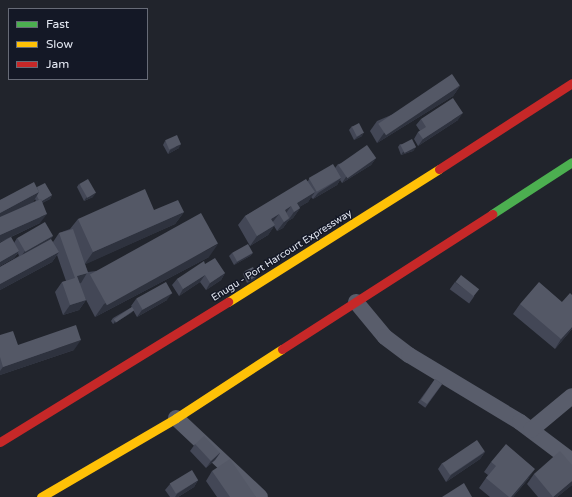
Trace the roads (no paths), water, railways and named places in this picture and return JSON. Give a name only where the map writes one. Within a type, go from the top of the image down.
[{"type":"highway","name":"Enugu - Port Harcourt Expressway","points":[[0,442],[314,250],[572,83]]},
{"type":"highway","points":[[41,497],[176,418],[570,167]]},
{"type":"street","points":[[356,302],[385,337],[409,355],[531,430],[572,461]]},
{"type":"street","points":[[531,430],[572,396]]},
{"type":"street","points":[[176,418],[260,497]]}]
